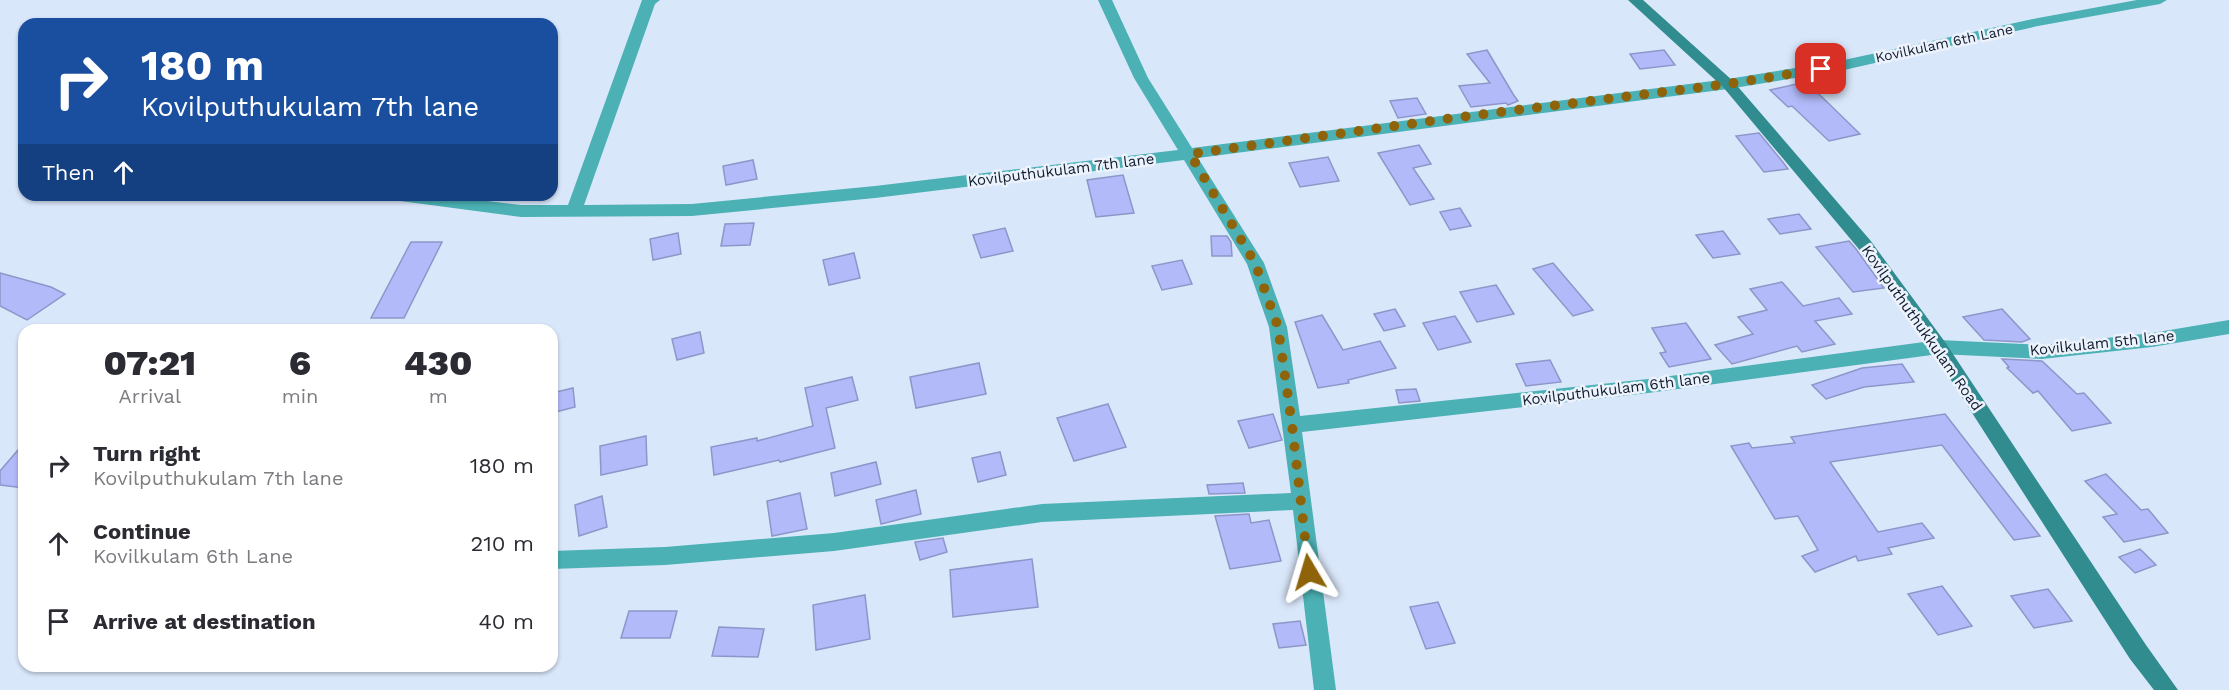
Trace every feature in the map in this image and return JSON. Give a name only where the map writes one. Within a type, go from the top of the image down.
[{"type":"street","points":[[574,211],[649,0],[653,0]]},
{"type":"street","points":[[1105,0],[1140,78],[1190,154],[1255,263],[1278,327],[1325,690]]},
{"type":"street","name":"Kovilputhuthukkulam Road","points":[[1635,0],[1728,84],[1864,244],[1939,347],[2138,652],[2167,690]]},
{"type":"street","name":"Kovilkulam 6th Lane","points":[[1728,84],[1844,65],[2038,22],[2160,0]]},
{"type":"street","name":"Kovilputhukulam 7th lane","points":[[437,201],[521,212],[692,210],[875,192],[1190,154],[1728,84]]},
{"type":"street","name":"Kovilkulam 5th lane","points":[[1939,347],[2042,352],[2152,340],[2229,327]]},
{"type":"street","name":"Kovilputhukulam 6th lane","points":[[1292,425],[1648,386],[1939,347]]},
{"type":"street","points":[[558,560],[666,556],[834,542],[1042,513],[1300,501]]},
{"type":"building","points":[[1487,50],[1518,101],[1508,105],[1506,103],[1471,107],[1459,86],[1490,83],[1467,54]]},
{"type":"building","points":[[1664,50],[1675,65],[1640,69],[1630,54]]},
{"type":"building","points":[[1805,82],[1860,134],[1829,141],[1792,106],[1788,107],[1770,90]]},
{"type":"building","points":[[1417,98],[1426,114],[1398,118],[1390,101]]},
{"type":"building","points":[[1759,133],[1788,169],[1764,172],[1736,136]]},
{"type":"building","points":[[1419,145],[1431,164],[1413,168],[1434,199],[1410,205],[1378,153]]},
{"type":"building","points":[[1328,157],[1339,181],[1300,187],[1289,163]]},
{"type":"building","points":[[753,160],[757,179],[726,185],[723,166]]},
{"type":"building","points":[[1123,175],[1134,213],[1096,217],[1087,180]]},
{"type":"building","points":[[1460,208],[1471,226],[1450,230],[1440,212]]},
{"type":"building","points":[[1799,214],[1811,229],[1780,234],[1768,219]]},
{"type":"building","points":[[754,223],[750,245],[721,246],[725,224]]},
{"type":"building","points":[[1005,228],[1013,251],[981,258],[973,235]]},
{"type":"building","points":[[1723,231],[1740,254],[1713,258],[1696,235]]},
{"type":"building","points":[[678,233],[681,254],[653,260],[650,239]]},
{"type":"building","points":[[1211,236],[1227,236],[1231,242],[1232,256],[1212,256]]},
{"type":"building","points":[[1849,241],[1884,288],[1853,292],[1816,247]]},
{"type":"building","points":[[411,242],[442,242],[404,318],[371,318]]},
{"type":"building","points":[[854,253],[860,278],[829,285],[823,260]]},
{"type":"building","points":[[1182,260],[1192,284],[1162,290],[1152,266]]},
{"type":"building","points":[[1553,263],[1593,310],[1573,316],[1533,269]]},
{"type":"building","points":[[0,273],[51,287],[65,294],[27,320],[0,306]]},
{"type":"building","points":[[1782,282],[1803,306],[1839,298],[1852,314],[1815,321],[1835,344],[1802,352],[1797,346],[1732,364],[1715,345],[1753,334],[1738,317],[1767,310],[1750,289]]},
{"type":"building","points":[[1496,285],[1514,314],[1477,322],[1460,292]]},
{"type":"building","points":[[1395,309],[1405,326],[1384,331],[1374,314]]},
{"type":"building","points":[[2002,309],[2030,339],[2022,342],[1984,340],[1963,317]]},
{"type":"building","points":[[1322,315],[1343,350],[1380,341],[1396,368],[1348,380],[1349,383],[1318,388],[1295,322]]},
{"type":"building","points":[[1455,316],[1471,342],[1438,350],[1423,323]]},
{"type":"building","points":[[1686,323],[1711,359],[1669,367],[1660,353],[1666,352],[1652,328]]},
{"type":"building","points":[[700,332],[704,353],[677,360],[672,339]]},
{"type":"building","points":[[2002,359],[2042,361],[2077,394],[2084,393],[2111,423],[2072,431],[2038,391],[2033,393],[2007,368],[2009,367]]},
{"type":"building","points":[[1550,360],[1561,382],[1526,386],[1516,364]]},
{"type":"building","points":[[979,363],[986,394],[916,408],[910,377]]},
{"type":"building","points":[[1902,364],[1914,382],[1864,387],[1826,399],[1812,385],[1862,368]]},
{"type":"building","points":[[852,377],[858,400],[826,408],[835,448],[714,475],[711,447],[757,438],[757,441],[813,426],[805,388]]},
{"type":"building","points":[[573,388],[575,407],[558,411],[558,392]]},
{"type":"building","points":[[1416,389],[1420,401],[1399,403],[1396,390]]},
{"type":"building","points":[[1108,404],[1126,447],[1074,461],[1057,418]]},
{"type":"building","points":[[1273,414],[1282,440],[1249,448],[1238,421]]},
{"type":"building","points":[[1945,414],[2040,536],[2014,540],[1942,445],[1830,462],[1878,532],[1922,523],[1934,538],[1888,548],[1892,554],[1858,561],[1856,556],[1815,572],[1802,556],[1818,550],[1798,516],[1775,519],[1731,446],[1749,443],[1752,448],[1795,443],[1791,437]]},
{"type":"building","points":[[646,436],[647,465],[601,475],[600,446]]},
{"type":"building","points":[[18,450],[18,487],[0,485],[0,471]]},
{"type":"building","points":[[1000,452],[1006,475],[978,482],[972,458]]},
{"type":"building","points":[[876,462],[881,484],[835,496],[831,473]]},
{"type":"building","points":[[2106,474],[2141,510],[2148,509],[2168,533],[2124,542],[2103,517],[2117,514],[2085,481]]},
{"type":"building","points":[[1243,483],[1245,493],[1209,494],[1207,485]]},
{"type":"building","points":[[916,490],[921,514],[881,524],[876,500]]},
{"type":"building","points":[[800,493],[807,529],[772,536],[767,501]]},
{"type":"building","points":[[602,496],[607,527],[579,536],[575,505]]},
{"type":"building","points":[[1249,514],[1251,523],[1269,520],[1281,561],[1230,569],[1215,516]]},
{"type":"building","points":[[943,538],[947,552],[920,560],[915,542]]},
{"type":"building","points":[[2140,549],[2156,565],[2135,573],[2119,557]]},
{"type":"building","points":[[1032,559],[1038,607],[953,617],[950,570]]},
{"type":"building","points":[[1942,586],[1972,626],[1938,635],[1908,594]]},
{"type":"building","points":[[2048,589],[2072,621],[2034,628],[2011,596]]},
{"type":"building","points":[[865,595],[870,639],[816,650],[813,605]]},
{"type":"building","points":[[1438,602],[1455,643],[1426,649],[1410,607]]},
{"type":"building","points":[[629,611],[677,611],[670,638],[621,638]]},
{"type":"building","points":[[1300,621],[1306,645],[1279,648],[1273,624]]},
{"type":"building","points":[[719,627],[764,629],[758,657],[712,656]]},
{"type":"route","points":[[1309,572],[1278,327],[1255,263],[1190,154],[1728,84],[1821,69]]}]
